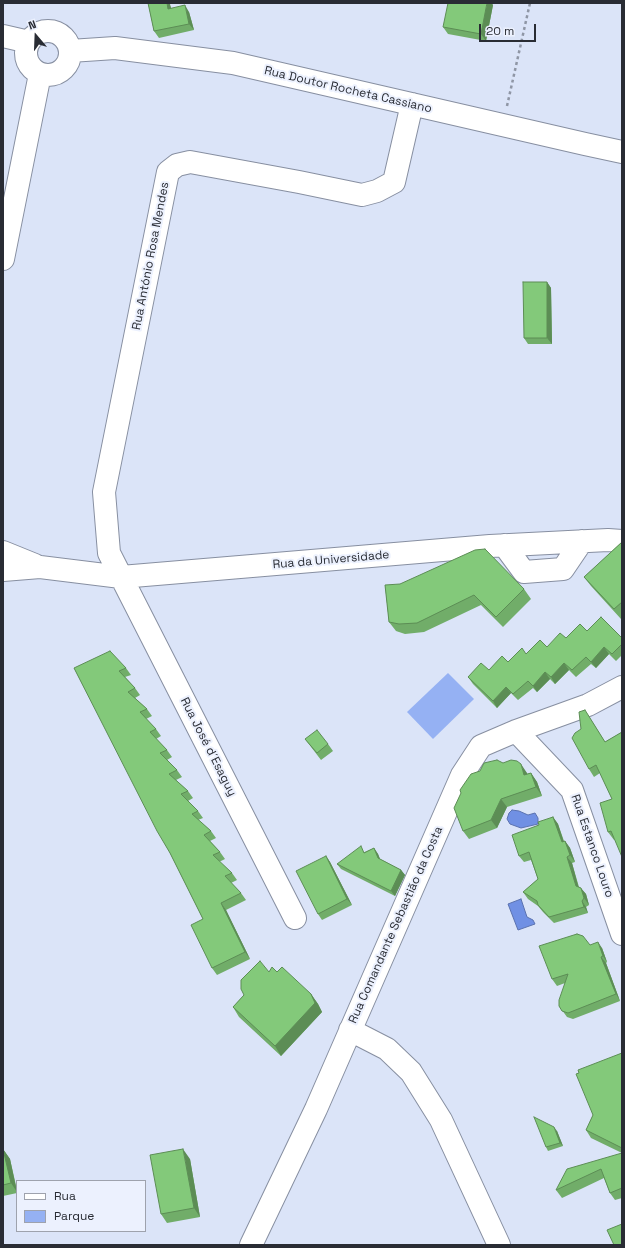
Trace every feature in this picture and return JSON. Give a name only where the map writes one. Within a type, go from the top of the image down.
[{"type":"street","points":[[40,32],[58,33],[66,40],[70,51],[66,65],[55,74],[40,74],[34,70],[26,58],[26,50],[29,42],[40,32]]},
{"type":"street","points":[[3,36],[29,42]]},
{"type":"street","name":"Rua Doutor Rocheta Cassiano","points":[[70,51],[115,48],[233,63],[622,152]]},
{"type":"street","points":[[3,259],[40,74]]},
{"type":"street","name":"Rua António Rosa Mendes","points":[[121,577],[109,553],[104,492],[168,172],[177,165],[190,162],[291,180],[362,195],[377,191],[394,182],[412,104]]},
{"type":"street","name":"Rua da Universidade","points":[[3,570],[40,567],[121,577],[504,545],[608,540],[622,541]]},
{"type":"street","name":"Rua da Universidade","points":[[3,552],[40,567]]},
{"type":"street","name":"Rua José d´Esaguy","points":[[121,577],[295,918]]},
{"type":"street","name":"Rua Comandante Sebastião da Costa","points":[[252,1245],[316,1109],[462,775],[481,746],[516,731],[588,705],[622,687]]},
{"type":"street","name":"Rua Estanco Louro","points":[[516,731],[572,790],[622,934]]},
{"type":"street","points":[[350,1030],[387,1049],[410,1072],[441,1120],[499,1245]]},
{"type":"path","points":[[503,126],[530,3]]},
{"type":"green space","points":[[448,673],[474,699],[433,739],[407,712]]},
{"type":"shaded area","points":[[512,810],[528,815],[535,813],[538,818],[538,824],[521,828],[510,824],[507,819]]},
{"type":"shaded area","points":[[521,899],[527,917],[533,920],[535,924],[518,930],[508,904]]},
{"type":"building","points":[[148,3],[167,3],[168,9],[185,5],[189,24],[154,31]]},
{"type":"building","points":[[448,3],[487,3],[481,34],[443,27]]},
{"type":"building","points":[[523,282],[547,282],[547,338],[524,338]]},
{"type":"building","points":[[622,542],[622,602],[614,609],[584,577]]},
{"type":"building","points":[[485,549],[524,589],[496,617],[474,595],[417,623],[399,624],[389,622],[385,585],[400,584],[475,550]]},
{"type":"building","points":[[601,617],[622,638],[622,644],[612,654],[604,647],[591,662],[586,657],[572,670],[564,663],[551,677],[545,672],[533,686],[528,681],[513,694],[506,687],[493,701],[468,677],[481,663],[489,670],[502,656],[508,662],[522,648],[526,654],[540,640],[547,647],[560,633],[566,638],[580,624],[587,631]]},
{"type":"building","points":[[110,651],[126,668],[119,671],[135,688],[128,692],[147,709],[140,712],[156,729],[150,732],[167,750],[160,753],[177,770],[169,774],[188,791],[181,794],[198,811],[192,814],[211,831],[204,835],[220,852],[213,855],[232,873],[225,876],[241,893],[221,903],[245,952],[212,968],[191,925],[203,919],[74,668]]},
{"type":"building","points":[[585,710],[605,742],[622,732],[622,857],[611,831],[608,832],[600,803],[612,799],[596,765],[589,769],[572,738],[575,733],[581,729],[579,712]]},
{"type":"building","points":[[317,730],[328,744],[317,753],[305,739]]},
{"type":"building","points":[[497,760],[503,763],[511,760],[517,761],[521,764],[524,775],[531,773],[536,787],[501,799],[491,820],[463,831],[454,808],[461,793],[460,790],[471,774],[480,771],[484,763]]},
{"type":"building","points":[[553,817],[562,842],[565,841],[570,855],[567,857],[576,886],[581,888],[584,898],[582,901],[584,907],[549,917],[538,905],[537,901],[523,892],[538,879],[529,852],[519,856],[512,835],[539,825],[538,822]]},
{"type":"building","points":[[361,846],[364,853],[374,848],[378,858],[401,870],[391,891],[337,864]]},
{"type":"building","points":[[326,856],[347,899],[318,914],[296,871]]},
{"type":"building","points":[[577,934],[583,936],[590,945],[598,942],[603,956],[601,957],[616,994],[568,1013],[562,1011],[559,1006],[559,1000],[568,974],[552,979],[539,946]]},
{"type":"building","points":[[260,961],[269,972],[272,967],[277,972],[282,967],[311,994],[315,1003],[275,1046],[233,1007],[244,995],[241,989],[241,980]]},
{"type":"building","points":[[622,1053],[622,1148],[586,1130],[593,1115],[576,1074],[579,1073],[578,1070]]},
{"type":"building","points":[[534,1117],[554,1127],[560,1143],[546,1147]]},
{"type":"building","points":[[3,1149],[11,1183],[3,1185]]},
{"type":"building","points":[[183,1149],[194,1208],[161,1214],[150,1155]]},
{"type":"building","points":[[622,1153],[622,1188],[610,1193],[601,1169],[556,1190],[567,1169]]},
{"type":"building","points":[[622,1224],[622,1245],[614,1245],[607,1230]]}]
